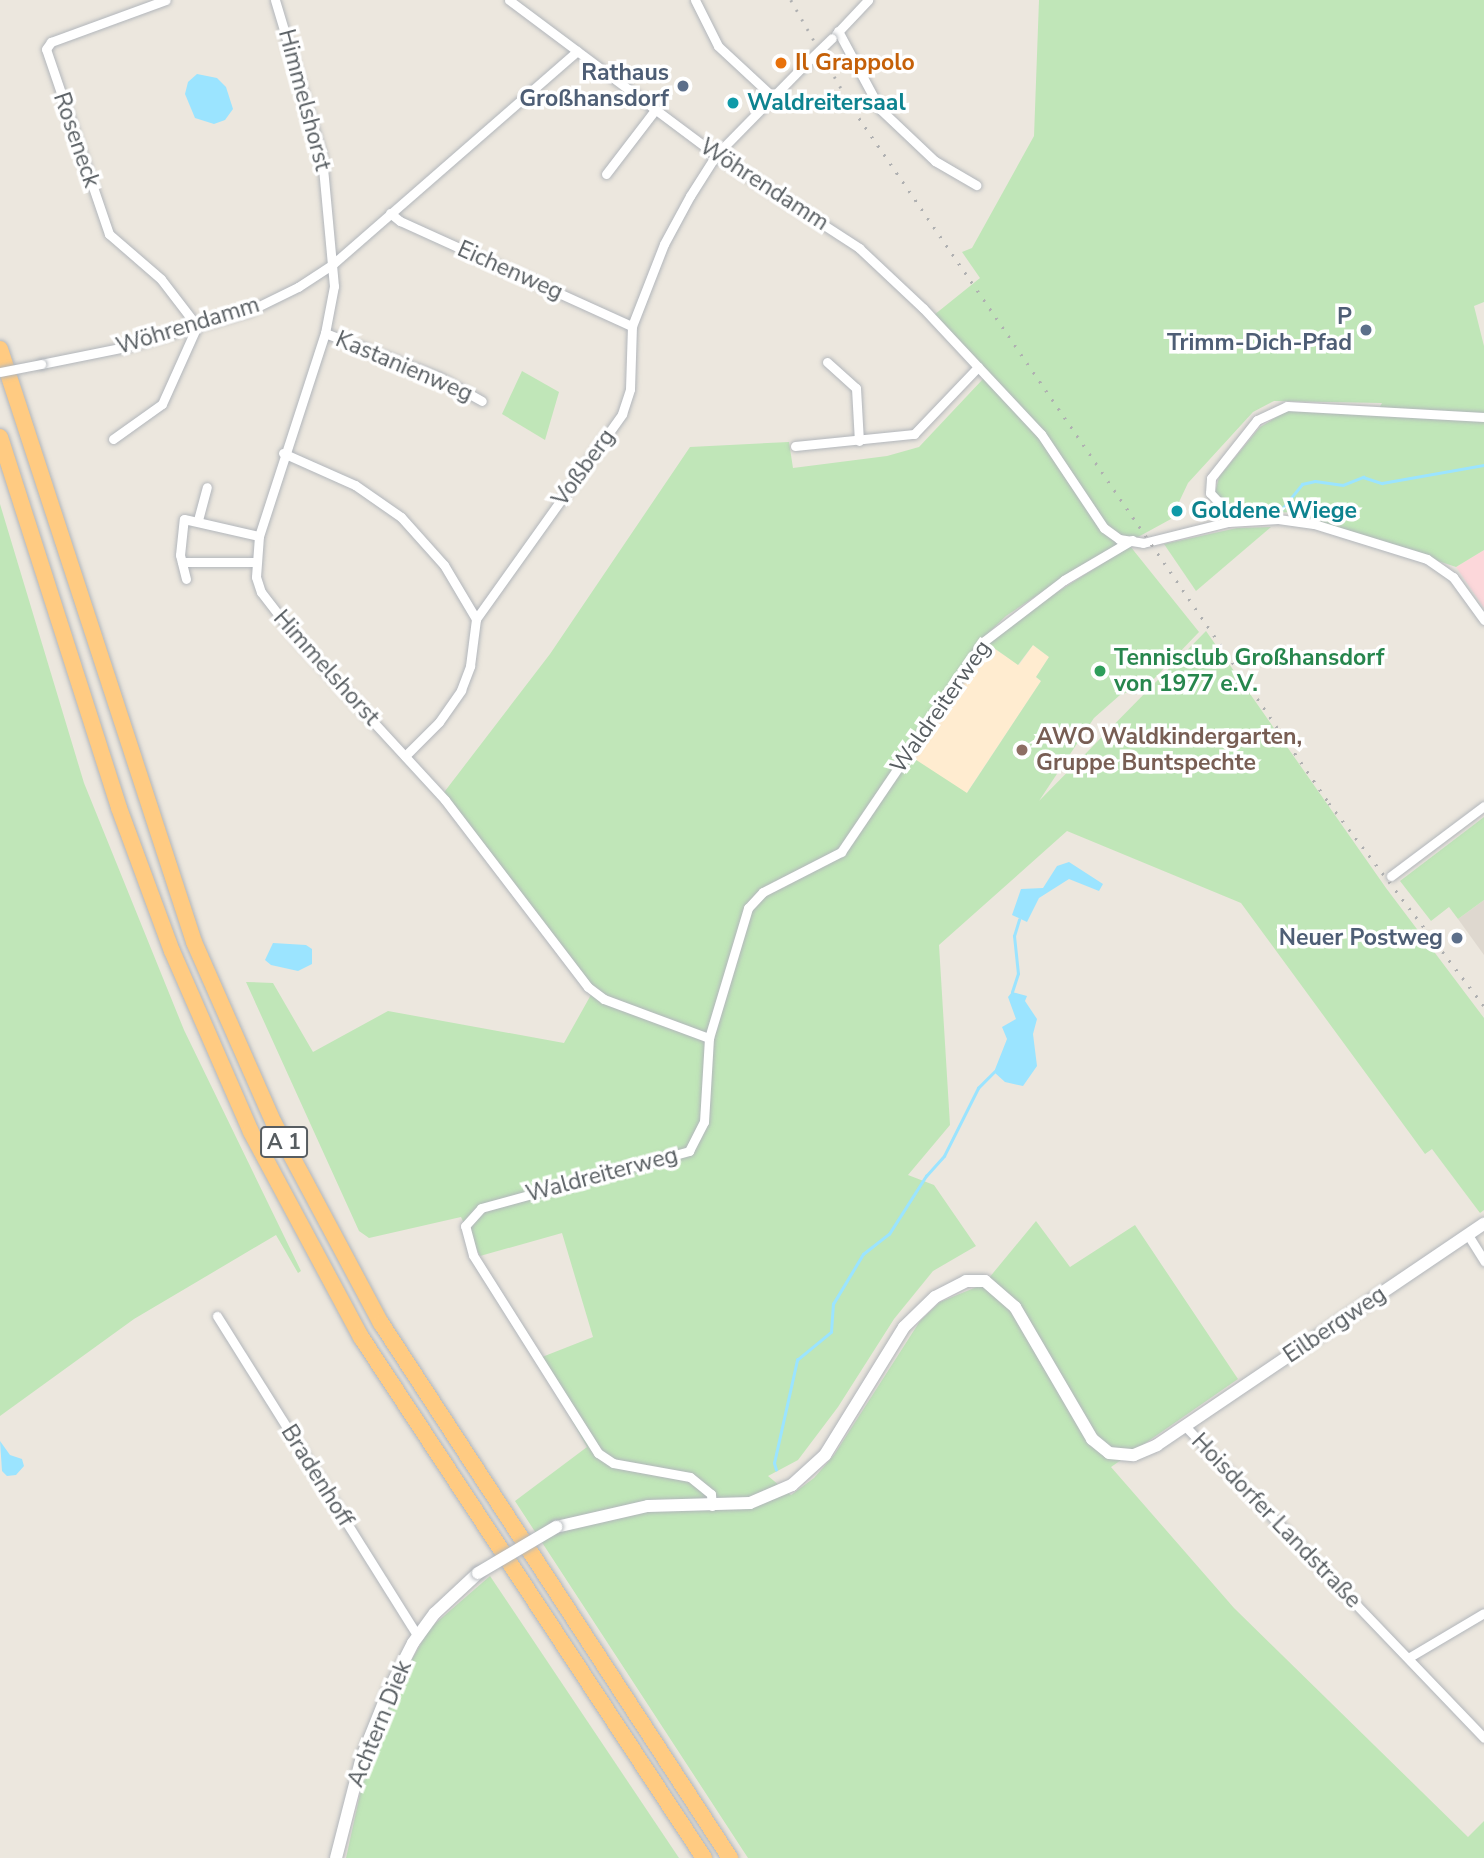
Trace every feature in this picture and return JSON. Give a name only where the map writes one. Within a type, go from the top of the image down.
[{"type":"highway","name":"A 1","points":[[0,349],[194,942],[274,1123],[381,1323],[730,1858]]},
{"type":"highway","name":"A 1","points":[[0,437],[119,808],[172,951],[251,1132],[361,1338],[704,1858]]},
{"type":"main road","name":"Eilbergweg","points":[[1185,1426],[1484,1224]]},
{"type":"main road","name":"Hoisdorfer Landstraße","points":[[478,1573],[556,1527],[648,1506],[750,1503],[805,1474],[836,1439],[905,1327],[935,1297],[966,1280],[985,1280],[1015,1307],[1086,1431],[1109,1453],[1126,1457],[1140,1453],[1185,1426]]},
{"type":"main road","name":"Achtern Diek","points":[[336,1858],[362,1757],[389,1689],[418,1636],[478,1573]]},
{"type":"street","name":"Roseneck","points":[[166,0],[51,42],[46,54],[109,234],[167,286],[197,326]]},
{"type":"street","name":"Himmelshorst","points":[[275,0],[322,157],[333,264],[333,297],[325,333],[283,453],[259,536],[255,562],[256,578],[271,609],[467,827],[588,987],[604,999],[709,1038]]},
{"type":"street","points":[[509,0],[577,51]]},
{"type":"street","points":[[695,0],[718,46],[773,97]]},
{"type":"street","name":"Voßberg","points":[[405,756],[439,722],[461,690],[470,666],[477,619],[622,414],[630,389],[632,326],[664,244],[716,155],[868,0]]},
{"type":"street","points":[[835,34],[880,109],[935,161],[976,185]]},
{"type":"street","name":"Wöhrendamm","points":[[0,372],[125,347],[249,311],[333,264],[577,51],[716,155],[859,248],[1041,434],[1104,528],[1119,538],[1157,541],[1228,522],[1278,519],[1314,524],[1427,559],[1453,577],[1484,620]]},
{"type":"street","points":[[606,174],[655,110]]},
{"type":"street","name":"Eichenweg","points":[[390,212],[400,221],[632,326]]},
{"type":"street","points":[[113,439],[162,404],[197,326]]},
{"type":"street","name":"Kastanienweg","points":[[325,333],[450,381],[482,401]]},
{"type":"street","points":[[827,362],[856,388],[859,441]]},
{"type":"street","points":[[795,446],[914,434],[978,367]]},
{"type":"street","points":[[1228,522],[1227,511],[1210,493],[1210,478],[1257,420],[1287,406],[1484,417]]},
{"type":"street","points":[[283,453],[355,485],[401,517],[444,565],[477,619]]},
{"type":"street","points":[[198,520],[207,486]]},
{"type":"street","points":[[186,579],[182,562],[182,521],[198,520],[259,536]]},
{"type":"street","name":"Waldreiterweg","points":[[712,1506],[711,1494],[690,1478],[613,1463],[598,1453],[473,1255],[465,1226],[470,1215],[481,1208],[690,1151],[704,1122],[709,1038],[748,908],[763,892],[841,852],[982,642],[1064,580],[1132,540]]},
{"type":"street","points":[[182,562],[255,562]]},
{"type":"street","points":[[1391,876],[1484,806]]},
{"type":"street","points":[[1468,1236],[1484,1261]]},
{"type":"street","name":"Bradenhoff","points":[[216,1316],[418,1636]]},
{"type":"street","name":"Hoisdorfer Landstraße","points":[[1185,1426],[1484,1738]]},
{"type":"street","points":[[1408,1658],[1484,1613]]},
{"type":"shaded area","points":[[1484,550],[1484,608],[1456,567]]},
{"type":"shaded area","points":[[987,644],[1019,665],[1033,645],[1049,657],[1036,677],[1041,681],[966,794],[910,756]]},
{"type":"shaded area","points":[[1484,900],[1484,955],[1458,919]]},
{"type":"green space","points":[[1039,0],[1484,0],[1484,302],[1474,306],[1484,346],[1484,550],[1456,567],[1292,512],[1236,515],[1215,493],[1219,477],[1260,427],[1287,411],[1377,412],[1382,403],[1274,401],[1253,412],[1188,483],[1171,519],[1063,578],[1006,616],[978,643],[904,752],[967,793],[1041,681],[1036,677],[1049,657],[1033,645],[1018,665],[987,643],[1018,617],[1130,546],[1199,632],[1150,683],[1120,695],[1094,718],[1039,801],[1206,631],[1386,888],[1484,1018],[1484,1210],[1480,1213],[1432,1149],[1425,1154],[1241,903],[1067,831],[939,945],[950,1125],[908,1175],[934,1185],[976,1246],[933,1271],[894,1319],[838,1407],[798,1460],[768,1476],[791,1495],[814,1478],[834,1455],[920,1321],[940,1302],[984,1284],[1036,1221],[1070,1267],[1135,1225],[1238,1379],[1111,1467],[1234,1608],[1468,1837],[1484,1821],[1484,1858],[748,1858],[515,1501],[587,1447],[537,1359],[593,1337],[562,1233],[480,1256],[461,1217],[369,1238],[359,1231],[246,982],[273,983],[313,1052],[388,1011],[564,1043],[592,993],[442,795],[550,654],[690,447],[789,442],[793,468],[887,456],[919,447],[983,379],[981,367],[934,315],[980,278],[962,252],[972,248],[1034,136]]},
{"type":"green space","points":[[522,371],[559,392],[545,440],[502,414]]},
{"type":"green space","points":[[0,504],[84,783],[184,1030],[301,1271],[298,1273],[276,1235],[134,1319],[0,1416]]},
{"type":"green space","points":[[1271,527],[1196,591],[1164,544],[1237,528]]},
{"type":"green space","points":[[1484,817],[1484,900],[1458,919],[1449,907],[1431,921],[1400,881]]},
{"type":"green space","points":[[490,1576],[679,1858],[346,1858],[367,1762],[393,1692],[430,1628]]},
{"type":"water","points":[[197,74],[217,78],[226,87],[233,109],[225,120],[214,124],[195,118],[185,94],[188,82]]},
{"type":"water","points":[[1069,862],[1103,884],[1099,891],[1069,879],[1039,898],[1027,922],[1012,915],[1021,889],[1043,888],[1057,866]]},
{"type":"water","points":[[273,943],[306,945],[312,949],[312,964],[298,971],[271,965],[265,960]]},
{"type":"water","points":[[1012,992],[1027,996],[1025,1001],[1037,1019],[1033,1034],[1037,1066],[1023,1086],[1005,1082],[994,1072],[1007,1039],[1002,1027],[1016,1019],[1008,997]]},
{"type":"water","points":[[0,1441],[10,1455],[22,1459],[24,1466],[16,1475],[7,1476],[2,1471]]},
{"type":"waterway","points":[[1282,509],[1302,484],[1315,481],[1343,485],[1363,477],[1382,483],[1484,465]]},
{"type":"waterway","points":[[1012,992],[1018,974],[1014,936],[1019,920]]},
{"type":"waterway","points":[[776,1470],[774,1463],[797,1360],[831,1332],[833,1304],[863,1254],[889,1234],[926,1176],[944,1156],[978,1088],[994,1072]]},
{"type":"railway","points":[[791,0],[853,109],[1329,803],[1484,1006]]},
{"type":"place","name":"Il Grappolo","points":[[781,63]]},
{"type":"place","name":"Rathaus Großhansdorf","points":[[683,86]]},
{"type":"place","name":"Waldreitersaal","points":[[733,103]]},
{"type":"place","name":"P Trimm-Dich-Pfad","points":[[1366,330]]},
{"type":"place","name":"Goldene Wiege","points":[[1177,511]]},
{"type":"place","name":"Tennisclub Großhansdorf von 1977 e.V.","points":[[1100,671]]},
{"type":"place","name":"AWO Waldkindergarten, Gruppe Buntspechte","points":[[1022,750]]},
{"type":"place","name":"Neuer Postweg","points":[[1457,938]]}]
